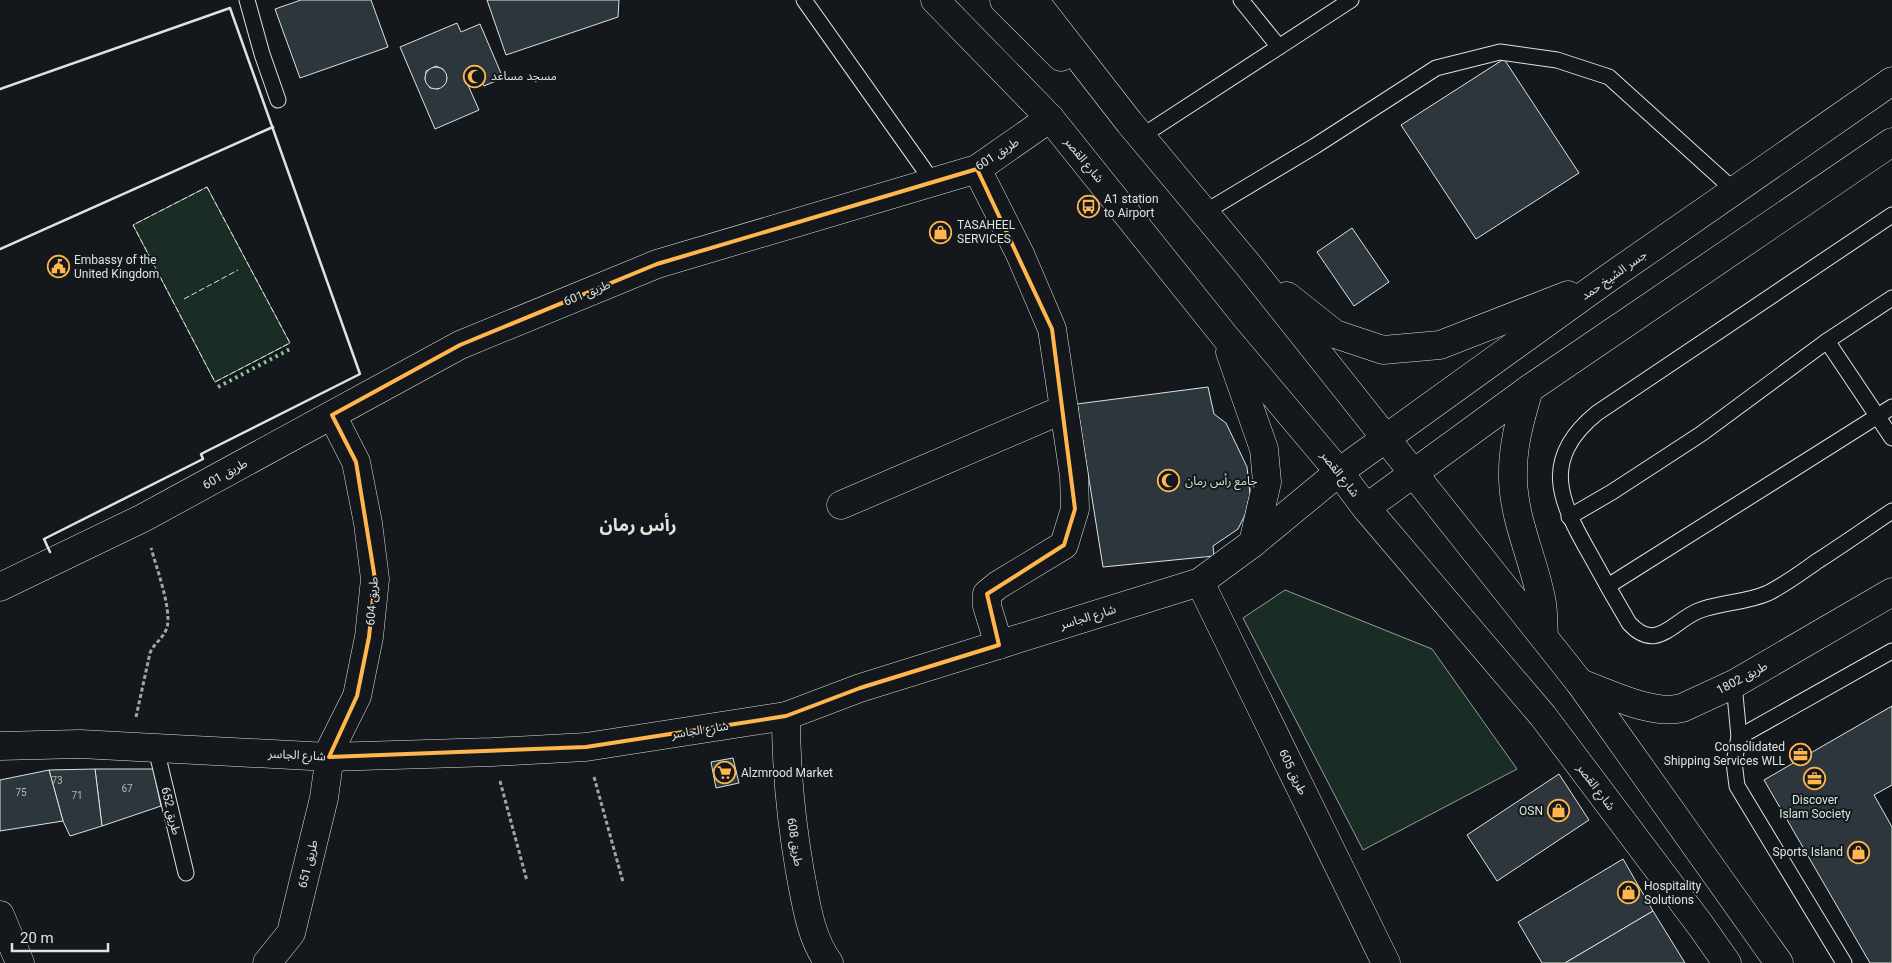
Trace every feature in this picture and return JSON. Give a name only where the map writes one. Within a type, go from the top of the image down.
[{"type":"street","name":"شارع القصر","points":[[935,0],[1050,118],[1223,334],[1339,472],[1366,508],[1543,716],[1727,963]]},
{"type":"street","points":[[1004,0],[1135,129]]},
{"type":"street","points":[[1034,0],[1135,129],[1249,266],[1544,636],[1580,683],[1779,963]]},
{"type":"street","name":"جسر الشيخ حمد","points":[[1339,472],[1607,279],[1892,81]]},
{"type":"street","name":"طريق 601","points":[[0,587],[143,518],[332,416],[460,344],[657,264],[977,169],[1050,118]]},
{"type":"street","points":[[1366,508],[1529,389],[1892,142]]},
{"type":"street","points":[[977,169],[1020,254],[1052,329],[1074,476],[1076,509],[1064,544],[998,585],[988,594],[988,606],[1000,645]]},
{"type":"street","points":[[1249,266],[1335,334],[1383,350],[1440,345],[1607,279]]},
{"type":"street","points":[[1223,334],[1264,448],[1268,482],[1252,544]]},
{"type":"street","points":[[1529,389],[1515,436],[1513,480],[1521,527],[1542,599],[1544,636]]},
{"type":"street","points":[[841,505],[1064,408]]},
{"type":"street","name":"طريق 604","points":[[329,757],[331,748],[357,696],[369,637],[374,579],[368,523],[356,462],[332,416]]},
{"type":"street","name":"شارع الجاسر","points":[[1,747],[80,744],[156,749],[302,754],[329,757],[492,752],[586,747],[786,716],[860,688],[1200,582],[1252,544],[1339,472]]},
{"type":"street","name":"طريق 605","points":[[1200,582],[1386,963]]},
{"type":"street","name":"طريق 1802","points":[[1580,683],[1654,709],[1672,710],[1734,684],[1892,592]]},
{"type":"street","name":"طريق 608","points":[[786,716],[788,793],[806,908],[814,933],[829,963]]},
{"type":"street","name":"طريق 651","points":[[267,963],[291,933],[324,798],[329,757]]},
{"type":"street","points":[[0,915],[20,963]]},
{"type":"lane","points":[[247,0],[262,54],[278,100]]},
{"type":"lane","points":[[804,0],[933,182]]},
{"type":"lane","points":[[1241,0],[1280,47]]},
{"type":"lane","points":[[1135,129],[1280,47],[1351,0]]},
{"type":"lane","points":[[1205,212],[1315,146],[1436,68],[1500,52],[1557,60],[1609,77],[1735,191]]},
{"type":"lane","points":[[1892,215],[1582,425],[1571,440],[1564,456],[1560,475],[1561,493],[1569,517],[1629,623],[1643,635],[1652,636],[1662,634],[1696,612],[1714,606],[1750,599],[1780,586],[1892,511]]},
{"type":"lane","points":[[1569,517],[1612,492],[1701,434],[1827,341],[1892,298]]},
{"type":"lane","points":[[1827,341],[1892,438]]},
{"type":"lane","points":[[1608,586],[1892,407]]},
{"type":"lane","points":[[1739,737],[1892,651]]},
{"type":"lane","points":[[1734,684],[1739,737],[1734,762],[1736,786],[1844,963]]},
{"type":"lane","name":"طريق 652","points":[[156,749],[186,873]]},
{"type":"path","points":[[129,747],[150,653],[155,644],[164,635],[168,621],[166,603],[143,518]]},
{"type":"path","points":[[586,747],[623,882]]},
{"type":"path","points":[[492,752],[527,881]]},
{"type":"highlighted area","points":[[977,169],[1052,329],[1075,509],[1064,545],[987,594],[999,645],[860,688],[786,716],[586,747],[329,757],[357,696],[369,637],[375,579],[356,462],[332,415],[460,345],[657,264]]},
{"type":"green space","points":[[207,187],[290,343],[215,382],[133,225]]},
{"type":"green space","points":[[1285,590],[1432,649],[1517,769],[1363,850],[1243,618]]},
{"type":"building","points":[[301,0],[371,0],[388,47],[300,78],[275,9]]},
{"type":"building","points":[[487,0],[619,0],[618,17],[506,55]]},
{"type":"building","name":"مسجد مساعد","points":[[457,23],[461,32],[480,24],[503,78],[484,86],[480,79],[468,85],[479,110],[435,129],[400,47]],"holes":[[[436,66],[443,69],[447,78],[444,85],[438,89],[430,88],[425,79],[426,71]]]},
{"type":"building","points":[[1504,59],[1579,173],[1476,239],[1401,125]]},
{"type":"building","points":[[436,67],[444,70],[447,78],[444,86],[436,89],[428,86],[425,78],[428,70]]},
{"type":"building","points":[[1352,228],[1389,282],[1354,306],[1317,252]]},
{"type":"building","name":"جامع رأس رمان","points":[[1208,387],[1214,414],[1226,423],[1247,467],[1250,494],[1245,515],[1238,529],[1213,546],[1214,556],[1103,567],[1077,404]]},
{"type":"building","points":[[1892,706],[1892,785],[1874,795],[1892,827],[1892,963],[1870,963],[1764,780]]},
{"type":"building","name":"Alzmrood Market","points":[[733,758],[739,783],[716,788],[711,762]]},
{"type":"building","points":[[95,769],[153,769],[161,806],[102,826]]},
{"type":"building","points":[[95,769],[102,826],[70,836],[63,821],[49,770]]},
{"type":"building","points":[[49,770],[63,821],[0,831],[0,780]]},
{"type":"building","points":[[1559,774],[1589,820],[1497,881],[1467,835]]},
{"type":"building","points":[[1623,859],[1653,911],[1565,963],[1542,963],[1518,922]]},
{"type":"building","points":[[1653,911],[1685,963],[1565,963]]},
{"type":"hedge","points":[[218,387],[292,348]]},
{"type":"fence","points":[[207,187],[290,343],[215,382],[133,225],[207,187]]},
{"type":"fence","points":[[184,299],[238,270]]},
{"type":"wall","points":[[0,89],[230,8],[360,374],[201,454],[203,459],[44,539],[50,552]]},
{"type":"wall","points":[[0,249],[273,127]]},
{"type":"place","name":"مسجد مساعد","points":[[475,76]]},
{"type":"place","name":"A1 station to Airport","points":[[1088,206]]},
{"type":"place","name":"TASAHEEL SERVICES","points":[[941,232]]},
{"type":"place","name":"Embassy of the United Kingdom","points":[[58,267]]},
{"type":"place","name":"جامع رأس رمان","points":[[1169,481]]},
{"type":"place","name":"Consolidated Shipping Services WLL","points":[[1801,754]]},
{"type":"place","name":"Alzmrood Market","points":[[725,773]]},
{"type":"place","name":"Discover Islam Society","points":[[1815,779]]},
{"type":"place","name":"OSN","points":[[1559,811]]},
{"type":"place","name":"Sports Island","points":[[1859,852]]},
{"type":"place","name":"Hospitality Solutions","points":[[1628,893]]},
{"type":"district","name":"رأس رمان","points":[[638,524]]}]
